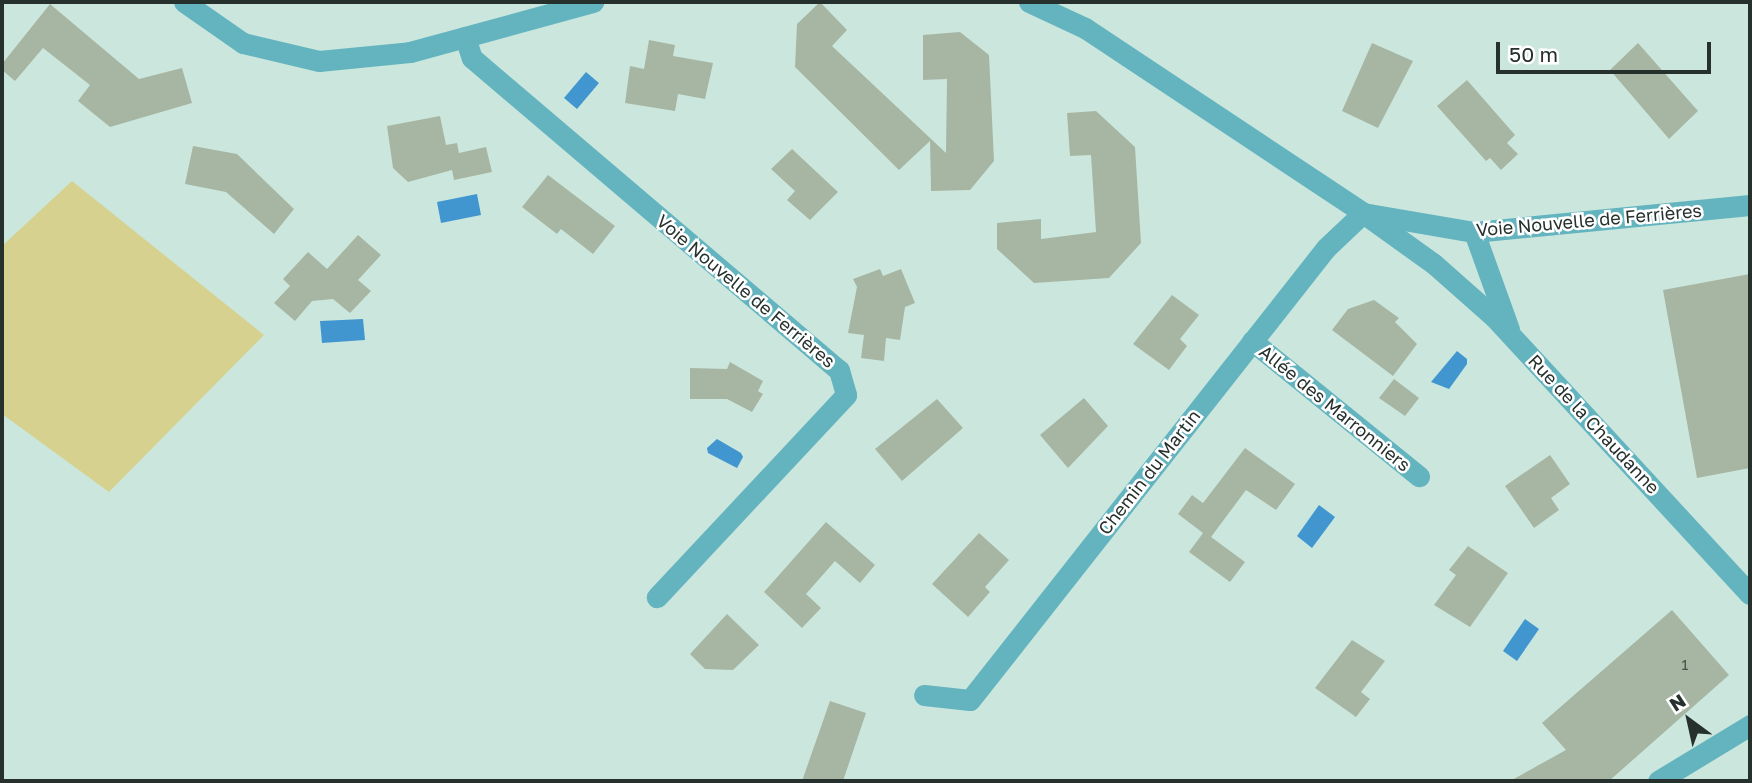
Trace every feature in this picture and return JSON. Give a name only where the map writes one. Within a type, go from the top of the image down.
[{"type":"street","points":[[184,2],[243,43],[319,61],[410,52],[593,2]]},
{"type":"street","name":"Voie Nouvelle de Ferrières","points":[[1029,2],[1085,28],[1363,213],[1474,232],[1750,205]]},
{"type":"street","name":"Voie Nouvelle de Ferrières","points":[[465,37],[472,58],[839,370],[846,395],[657,597]]},
{"type":"street","points":[[1363,213],[1434,264],[1513,337]]},
{"type":"street","name":"Chemin du Martin","points":[[924,695],[970,700],[1326,248],[1363,213]]},
{"type":"street","name":"Rue de la Chaudanne","points":[[1474,232],[1513,337],[1750,594]]},
{"type":"street","name":"Allée des Marronniers","points":[[1252,341],[1419,476]]},
{"type":"street","points":[[1658,781],[1750,725]]},
{"type":"shaded area","points":[[72,181],[264,335],[109,492],[2,414],[2,246]]},
{"type":"water","points":[[586,72],[599,83],[577,109],[564,98]]},
{"type":"water","points":[[477,194],[481,215],[441,223],[437,202]]},
{"type":"water","points":[[363,319],[365,340],[322,343],[320,321]]},
{"type":"water","points":[[1457,351],[1467,359],[1467,364],[1449,389],[1431,382]]},
{"type":"water","points":[[717,439],[741,453],[743,457],[737,468],[708,453],[707,448]]},
{"type":"water","points":[[1319,505],[1335,517],[1312,548],[1297,536]]},
{"type":"water","points":[[1525,619],[1539,629],[1517,661],[1503,651]]},
{"type":"building","points":[[820,2],[847,30],[832,46],[946,153],[947,79],[923,80],[923,35],[960,32],[989,55],[994,161],[970,190],[931,191],[930,141],[899,170],[795,67],[797,24]]},
{"type":"building","points":[[50,4],[139,79],[182,68],[192,103],[110,127],[78,101],[90,85],[43,48],[15,81],[2,70],[2,64]]},
{"type":"building","points":[[649,40],[675,45],[673,56],[713,63],[705,99],[678,94],[675,111],[625,103],[630,66],[644,69]]},
{"type":"building","points":[[1372,43],[1413,61],[1378,128],[1342,111]]},
{"type":"building","points":[[1638,43],[1698,111],[1669,139],[1610,70]]},
{"type":"building","points":[[1467,80],[1515,135],[1507,143],[1518,154],[1501,170],[1490,158],[1486,161],[1437,106]]},
{"type":"building","points":[[1096,111],[1135,147],[1141,243],[1109,278],[1034,283],[997,249],[997,223],[1041,219],[1041,239],[1096,232],[1091,155],[1070,156],[1067,113]]},
{"type":"building","points":[[440,116],[446,145],[457,143],[459,153],[486,147],[492,172],[454,180],[452,170],[408,182],[393,168],[387,126]]},
{"type":"building","points":[[193,146],[237,154],[294,209],[274,234],[226,192],[185,184]]},
{"type":"building","points":[[792,149],[838,192],[810,220],[787,200],[795,191],[771,169]]},
{"type":"building","points":[[548,175],[615,226],[593,254],[561,229],[557,234],[522,207]]},
{"type":"building","points":[[358,235],[381,255],[358,280],[371,291],[350,313],[333,299],[312,301],[295,321],[274,303],[290,286],[283,279],[308,252],[327,269]]},
{"type":"building","points":[[880,269],[883,276],[901,269],[915,303],[905,307],[900,340],[886,338],[884,361],[861,358],[864,335],[848,333],[857,287],[853,279]]},
{"type":"building","points":[[1750,274],[1750,468],[1697,478],[1663,290]]},
{"type":"building","points":[[1172,295],[1199,315],[1180,339],[1187,346],[1169,370],[1133,344]]},
{"type":"building","points":[[1374,300],[1399,318],[1395,322],[1417,344],[1393,376],[1332,330],[1348,309]]},
{"type":"building","points":[[730,362],[763,381],[758,391],[763,394],[752,412],[727,399],[690,399],[690,368],[727,369]]},
{"type":"building","points":[[1394,379],[1419,398],[1405,416],[1379,398]]},
{"type":"building","points":[[1084,398],[1108,426],[1068,468],[1040,435]]},
{"type":"building","points":[[937,399],[963,428],[902,481],[875,449]]},
{"type":"building","points":[[1245,448],[1295,484],[1276,510],[1246,490],[1211,537],[1245,562],[1230,582],[1189,552],[1203,533],[1178,514],[1192,495],[1203,503]]},
{"type":"building","points":[[1550,455],[1570,484],[1551,498],[1559,510],[1534,528],[1505,486]]},
{"type":"building","points":[[826,522],[875,565],[860,583],[835,561],[806,594],[821,608],[802,628],[764,592]]},
{"type":"building","points":[[979,533],[1009,560],[985,587],[990,592],[968,617],[932,584]]},
{"type":"building","points":[[1468,546],[1508,573],[1470,627],[1434,605],[1456,575],[1449,570]]},
{"type":"building","points":[[1672,610],[1729,675],[1609,781],[1510,781],[1566,750],[1542,723]]},
{"type":"building","points":[[727,614],[759,645],[733,670],[705,669],[690,654]]},
{"type":"building","points":[[1352,640],[1385,661],[1361,692],[1370,699],[1356,717],[1315,688]]},
{"type":"building","points":[[830,701],[866,713],[843,781],[802,781]]}]
